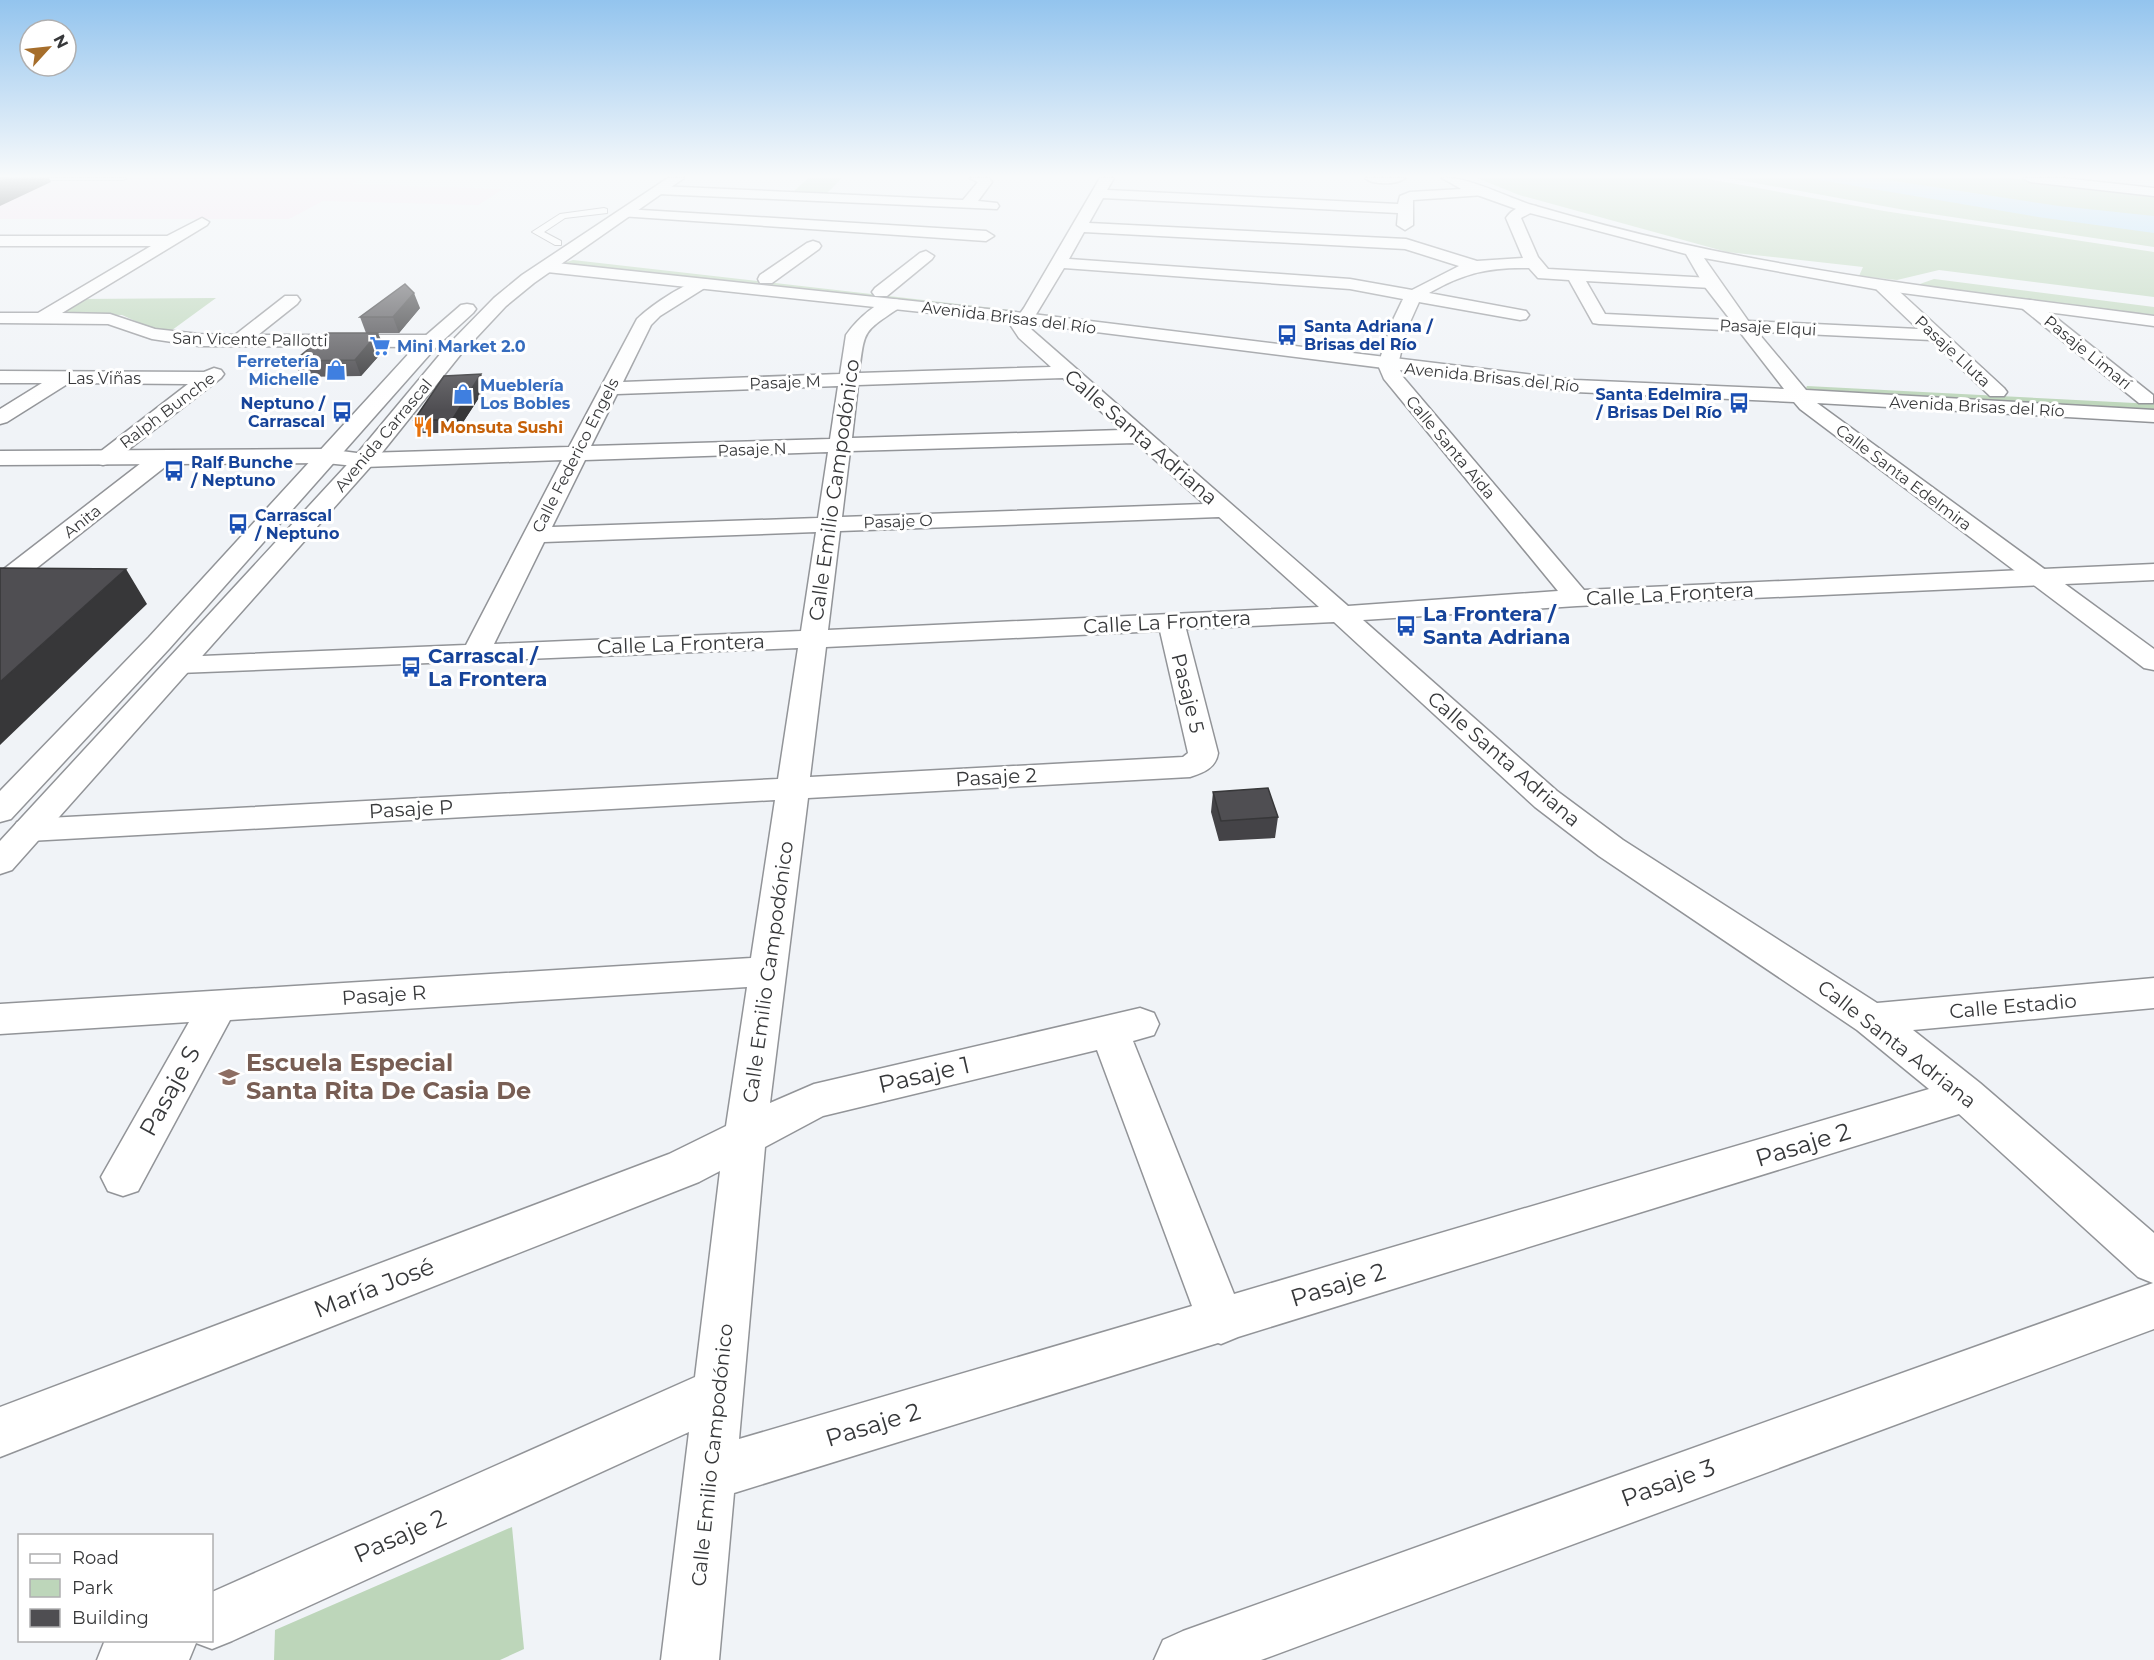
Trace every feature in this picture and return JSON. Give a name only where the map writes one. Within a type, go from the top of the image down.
[{"type":"main road","points":[[42,318],[145,255]]},
{"type":"main road","name":"Avenida Carrascal","points":[[494,286],[549,255]]},
{"type":"main road","name":"Avenida Carrascal","points":[[0,862],[364,460],[454,350],[506,296],[547,267],[556,255]]},
{"type":"main road","name":"Avenida Brisas del Río","points":[[605,255],[887,298]]},
{"type":"main road","points":[[766,279],[800,255]]},
{"type":"main road","points":[[1028,314],[1062,255]]},
{"type":"main road","points":[[1443,255],[1473,265]]},
{"type":"main road","points":[[1530,255],[1541,272],[1554,275],[1711,283]]},
{"type":"main road","name":"Calle Santa Edelmira","points":[[1695,255],[1711,283],[1792,388],[2154,662]]},
{"type":"main road","points":[[1710,255],[1785,271],[1882,286],[2154,321]]},
{"type":"main road","name":"Calle Emilio Campodónico","points":[[690,1660],[745,1137],[857,331],[926,256]]},
{"type":"main road","points":[[1389,358],[1407,309],[1415,297],[1455,272],[1473,265],[1492,262],[1534,263]]},
{"type":"main road","points":[[1058,263],[1340,283],[1520,315]]},
{"type":"main road","name":"Avenida Brisas del Río","points":[[547,267],[703,284],[887,298],[1028,314],[1389,358],[1575,386],[1997,392],[2151,405]]},
{"type":"main road","name":"Pasaje Elqui","points":[[1575,277],[1599,319],[1937,335]]},
{"type":"main road","name":"Calle Federico Engels","points":[[476,653],[645,319],[703,284]]},
{"type":"main road","name":"Pasaje Lluta","points":[[1882,286],[1997,392]]},
{"type":"main road","name":"Avenida Carrascal","points":[[0,811],[159,643],[431,341],[479,298]]},
{"type":"main road","points":[[238,341],[291,300]]},
{"type":"main road","name":"Pasaje Limarí","points":[[2029,305],[2151,405]]},
{"type":"main road","name":"Calle Santa Adriana","points":[[1028,314],[1020,326],[1022,330],[1508,765],[1576,823],[1871,1019],[1966,1095],[2154,1262]]},
{"type":"main road","name":"San Vicente Pallotti","points":[[0,318],[110,319],[162,336],[238,341],[431,341]]},
{"type":"main road","points":[[431,341],[448,344],[454,350]]},
{"type":"main road","name":"Calle Santa Aida","points":[[1389,358],[1394,379],[1577,598]]},
{"type":"main road","name":"Ralph Bunche","points":[[103,458],[231,361]]},
{"type":"main road","name":"Pasaje M","points":[[610,388],[1068,372]]},
{"type":"main road","name":"Las Viñas","points":[[0,377],[207,378]]},
{"type":"main road","points":[[0,418],[64,378]]},
{"type":"main road","name":"Avenida Brisas del Río","points":[[1792,388],[2151,405]]},
{"type":"main road","name":"Pasaje N","points":[[4,460],[326,456],[364,460],[1140,436]]},
{"type":"main road","name":"Anita","points":[[2,584],[162,458]]},
{"type":"main road","name":"Pasaje O","points":[[534,535],[1225,510]]},
{"type":"main road","name":"Calle La Frontera","points":[[179,664],[814,639],[1341,614],[1577,598],[2154,572]]},
{"type":"main road","name":"Pasaje 5","points":[[1171,622],[1203,753],[1198,764]]},
{"type":"main road","name":"Pasaje 2","points":[[794,787],[1181,768],[1198,764]]},
{"type":"main road","name":"Pasaje P","points":[[29,830],[794,787]]},
{"type":"main road","name":"Pasaje R","points":[[0,1019],[769,971]]},
{"type":"main road","name":"Calle Estadio","points":[[1871,1019],[2154,993]]},
{"type":"main road","name":"Pasaje S","points":[[123,1177],[218,1006]]},
{"type":"main road","name":"Pasaje 1","points":[[745,1137],[814,1101],[1125,1027],[1221,1321]]},
{"type":"main road","name":"Pasaje 2","points":[[710,1474],[1966,1095]]},
{"type":"main road","name":"María José","points":[[0,1432],[684,1168],[745,1137]]},
{"type":"main road","name":"Pasaje 3","points":[[1183,1660],[2154,1306]]},
{"type":"main road","name":"Pasaje 2","points":[[213,1621],[719,1392]]},
{"type":"main road","points":[[126,1660],[167,1642]]},
{"type":"green space","points":[[1758,255],[2154,255],[2154,297],[1939,270],[1897,280],[1859,276],[1863,267]]},
{"type":"green space","points":[[573,260],[1011,310],[1007,313],[564,263]]},
{"type":"green space","points":[[1934,279],[2154,307],[2154,315],[1917,285]]},
{"type":"green space","points":[[216,298],[168,333],[155,330],[122,315],[55,314],[79,299]]},
{"type":"green space","points":[[1807,386],[2154,404],[2154,410],[1815,393],[1805,390]]},
{"type":"green space","points":[[512,1527],[524,1649],[500,1660],[274,1660],[275,1630]]},
{"type":"building","points":[[405,284],[414,293],[393,317],[360,317]]},
{"type":"building","points":[[328,333],[378,333],[355,360],[294,361]]},
{"type":"building","points":[[481,374],[452,420],[414,420],[444,376]]},
{"type":"building","points":[[0,568],[126,569],[0,682]]},
{"type":"building","points":[[1268,788],[1278,817],[1221,821],[1213,792]]},
{"type":"place","name":"Santa Adriana / Brisas del Río","points":[[1287,335]]},
{"type":"place","name":"Mini Market 2.0","points":[[380,346]]},
{"type":"place","name":"Ferretería Michelle","points":[[336,370]]},
{"type":"place","name":"Mueblería Los Bobles","points":[[463,394]]},
{"type":"place","name":"Santa Edelmira / Brisas Del Río","points":[[1739,403]]},
{"type":"place","name":"Neptuno / Carrascal","points":[[342,412]]},
{"type":"place","name":"Monsuta Sushi","points":[[423,427]]},
{"type":"place","name":"Ralf Bunche / Neptuno","points":[[174,471]]},
{"type":"place","name":"Carrascal / Neptuno","points":[[238,524]]},
{"type":"place","name":"La Frontera / Santa Adriana","points":[[1406,626]]},
{"type":"place","name":"Carrascal / La Frontera","points":[[411,667]]},
{"type":"place","name":"Escuela Especial Santa Rita De Casia De","points":[[229,1077]]}]
